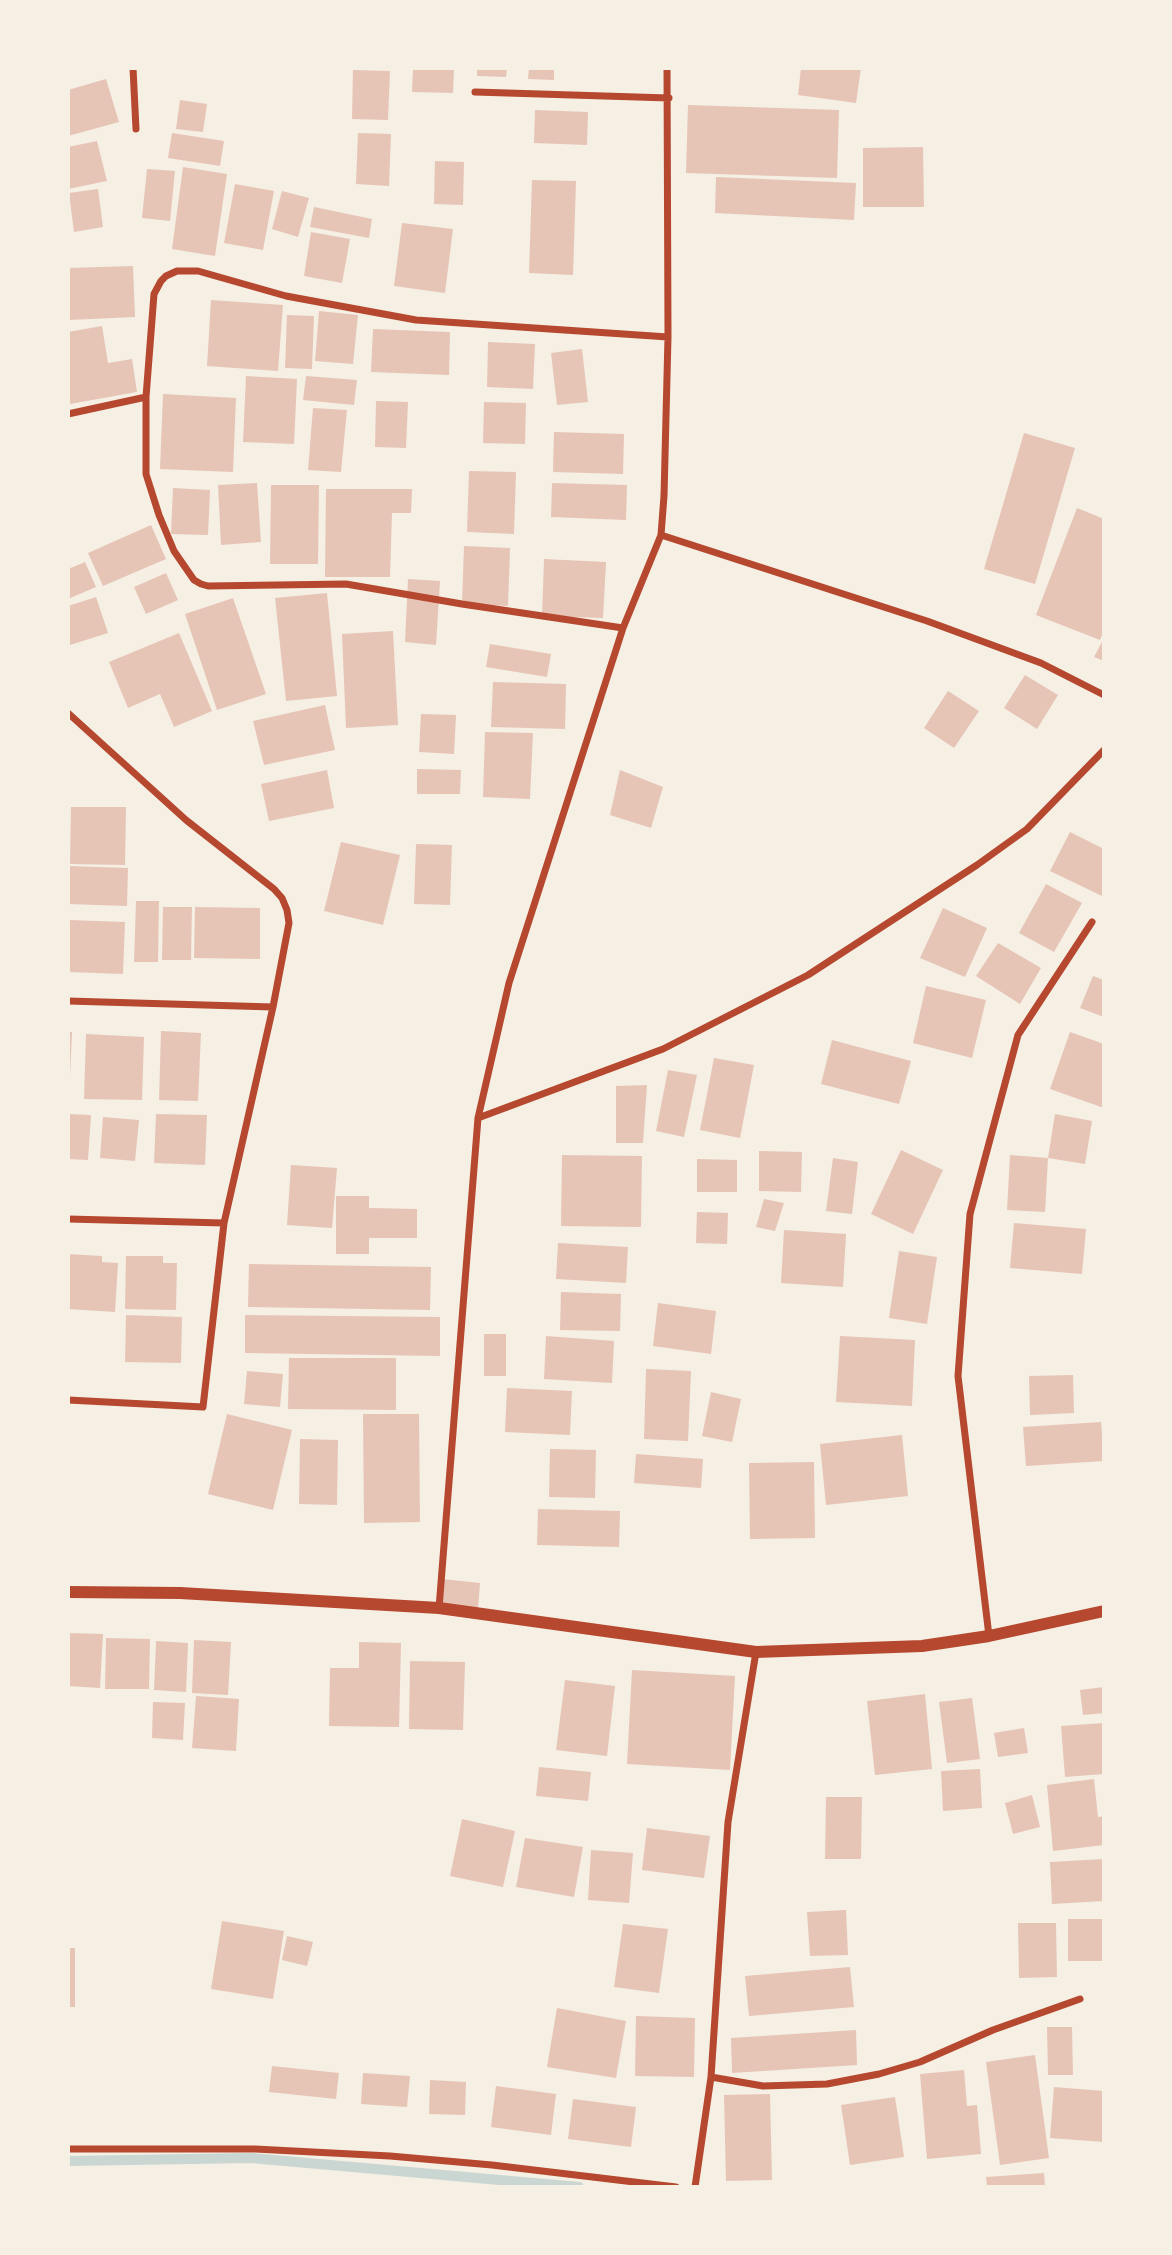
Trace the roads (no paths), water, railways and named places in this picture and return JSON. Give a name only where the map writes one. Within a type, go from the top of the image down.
[{"type":"street","points":[[133,68],[136,129]]},
{"type":"street","points":[[439,1608],[478,1118],[509,983],[623,628],[661,535],[668,337],[667,68]]},
{"type":"street","points":[[475,92],[669,98]]},
{"type":"street","points":[[623,628],[346,584],[240,586],[201,584],[194,580],[174,551],[159,516],[146,474],[146,397],[154,294],[160,281],[166,276],[177,271],[198,271],[286,296],[416,320],[668,337]]},
{"type":"street","points":[[68,414],[146,397]]},
{"type":"street","points":[[661,535],[939,626],[1041,663],[1104,695]]},
{"type":"street","points":[[68,713],[186,820],[274,888],[282,898],[289,923],[273,1007],[224,1223],[203,1407],[68,1400]]},
{"type":"street","points":[[478,1118],[663,1049],[808,975],[977,865],[1027,829],[1104,750]]},
{"type":"street","points":[[989,1636],[958,1376],[970,1214],[1018,1035],[1092,922]]},
{"type":"street","points":[[68,1001],[273,1007]]},
{"type":"street","points":[[68,1219],[224,1223]]},
{"type":"street","points":[[68,1592],[180,1593],[439,1608],[756,1652],[922,1646],[989,1636],[1104,1611]]},
{"type":"street","points":[[695,2187],[711,2077],[728,1822],[756,1652]]},
{"type":"street","points":[[711,2077],[763,2086],[827,2084],[879,2074],[920,2062],[993,2030],[1080,1999]]},
{"type":"street","points":[[68,2149],[255,2149],[390,2156],[676,2187]]},
{"type":"waterway","points":[[68,2161],[251,2158],[579,2187]]}]
